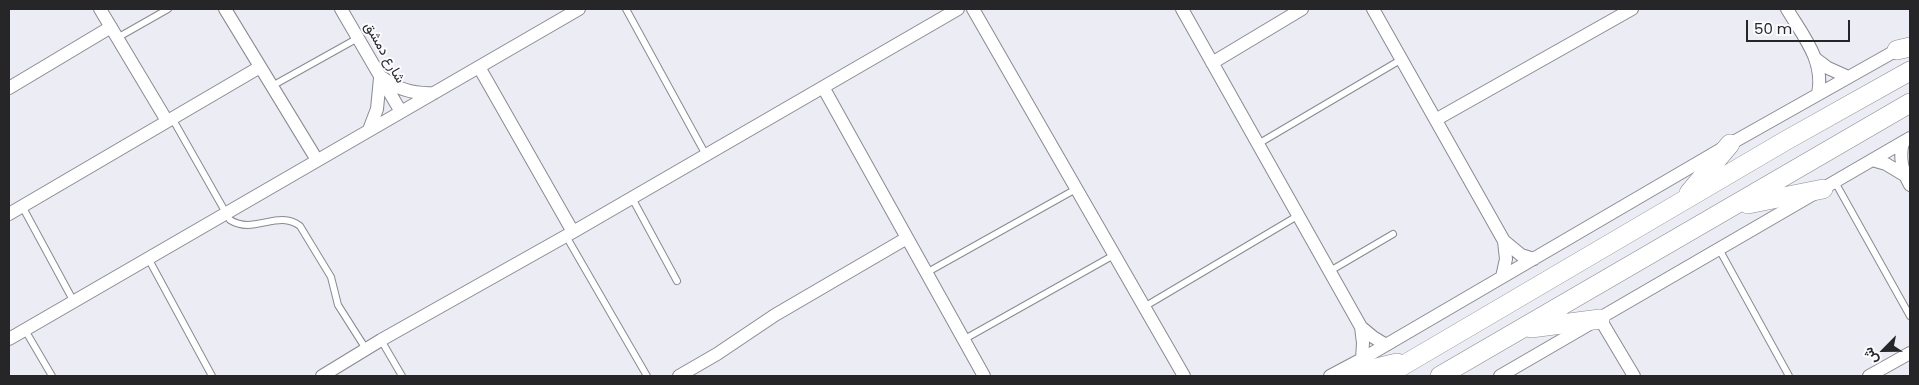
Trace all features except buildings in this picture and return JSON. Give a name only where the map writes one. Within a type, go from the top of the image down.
[{"type":"main road","points":[[1385,376],[1785,141],[1910,71]]},
{"type":"main road","points":[[1440,376],[1910,103]]},
{"type":"main road","points":[[1680,204],[1730,144]]},
{"type":"main road","points":[[1732,207],[1829,185]]},
{"type":"main road","points":[[1522,329],[1600,319]]},
{"type":"main road","points":[[1343,376],[1416,358]]},
{"type":"street","points":[[100,9],[170,120]]},
{"type":"street","points":[[225,9],[317,160]]},
{"type":"street","name":"شارع دمشق","points":[[341,9],[401,112]]},
{"type":"street","points":[[9,339],[579,9]]},
{"type":"street","points":[[322,376],[381,340],[632,198],[958,9]]},
{"type":"street","points":[[973,9],[1184,376]]},
{"type":"street","points":[[1182,9],[1361,327],[1362,359]]},
{"type":"street","points":[[1212,62],[1302,9]]},
{"type":"street","points":[[1373,9],[1504,241],[1520,255],[1534,259]]},
{"type":"street","points":[[1437,120],[1632,9]]},
{"type":"street","points":[[1787,9],[1816,59],[1820,73],[1818,94]]},
{"type":"street","points":[[9,88],[114,33]]},
{"type":"street","points":[[1330,376],[1502,278],[1730,144],[1848,77],[1906,47]]},
{"type":"street","points":[[1816,59],[1828,68],[1848,77]]},
{"type":"street","points":[[9,214],[260,67]]},
{"type":"street","points":[[479,67],[569,234]]},
{"type":"street","points":[[380,75],[389,83],[410,92],[434,93]]},
{"type":"street","points":[[369,130],[377,109],[380,75]]},
{"type":"street","points":[[823,87],[984,376]]},
{"type":"street","points":[[1500,376],[1907,140]]},
{"type":"street","points":[[1907,140],[1900,156],[1908,181]]},
{"type":"street","points":[[1872,160],[1886,164],[1908,181]]},
{"type":"street","points":[[679,376],[713,357],[775,315],[907,238]]},
{"type":"street","points":[[1502,278],[1506,259],[1504,241]]},
{"type":"street","points":[[1600,319],[1634,376]]},
{"type":"street","points":[[1361,327],[1386,345]]},
{"type":"street","points":[[1869,376],[1910,353]]},
{"type":"lane","points":[[114,33],[168,9]]},
{"type":"lane","points":[[626,9],[706,155]]},
{"type":"lane","points":[[272,86],[358,38]]},
{"type":"lane","points":[[1258,144],[1402,59]]},
{"type":"lane","points":[[170,120],[230,220],[238,225],[246,226],[284,219],[300,226],[331,277],[338,305],[366,349]]},
{"type":"lane","points":[[1829,185],[1910,316]]},
{"type":"lane","points":[[926,273],[1076,189]]},
{"type":"lane","points":[[632,198],[677,281]]},
{"type":"lane","points":[[22,206],[74,302]]},
{"type":"lane","points":[[1144,307],[1299,215]]},
{"type":"lane","points":[[569,234],[647,376]]},
{"type":"lane","points":[[1330,270],[1393,234]]},
{"type":"lane","points":[[1719,249],[1789,376]]},
{"type":"lane","points":[[963,340],[1114,255]]},
{"type":"lane","points":[[148,258],[212,376]]},
{"type":"lane","points":[[25,330],[52,376]]},
{"type":"lane","points":[[381,340],[402,376]]}]
